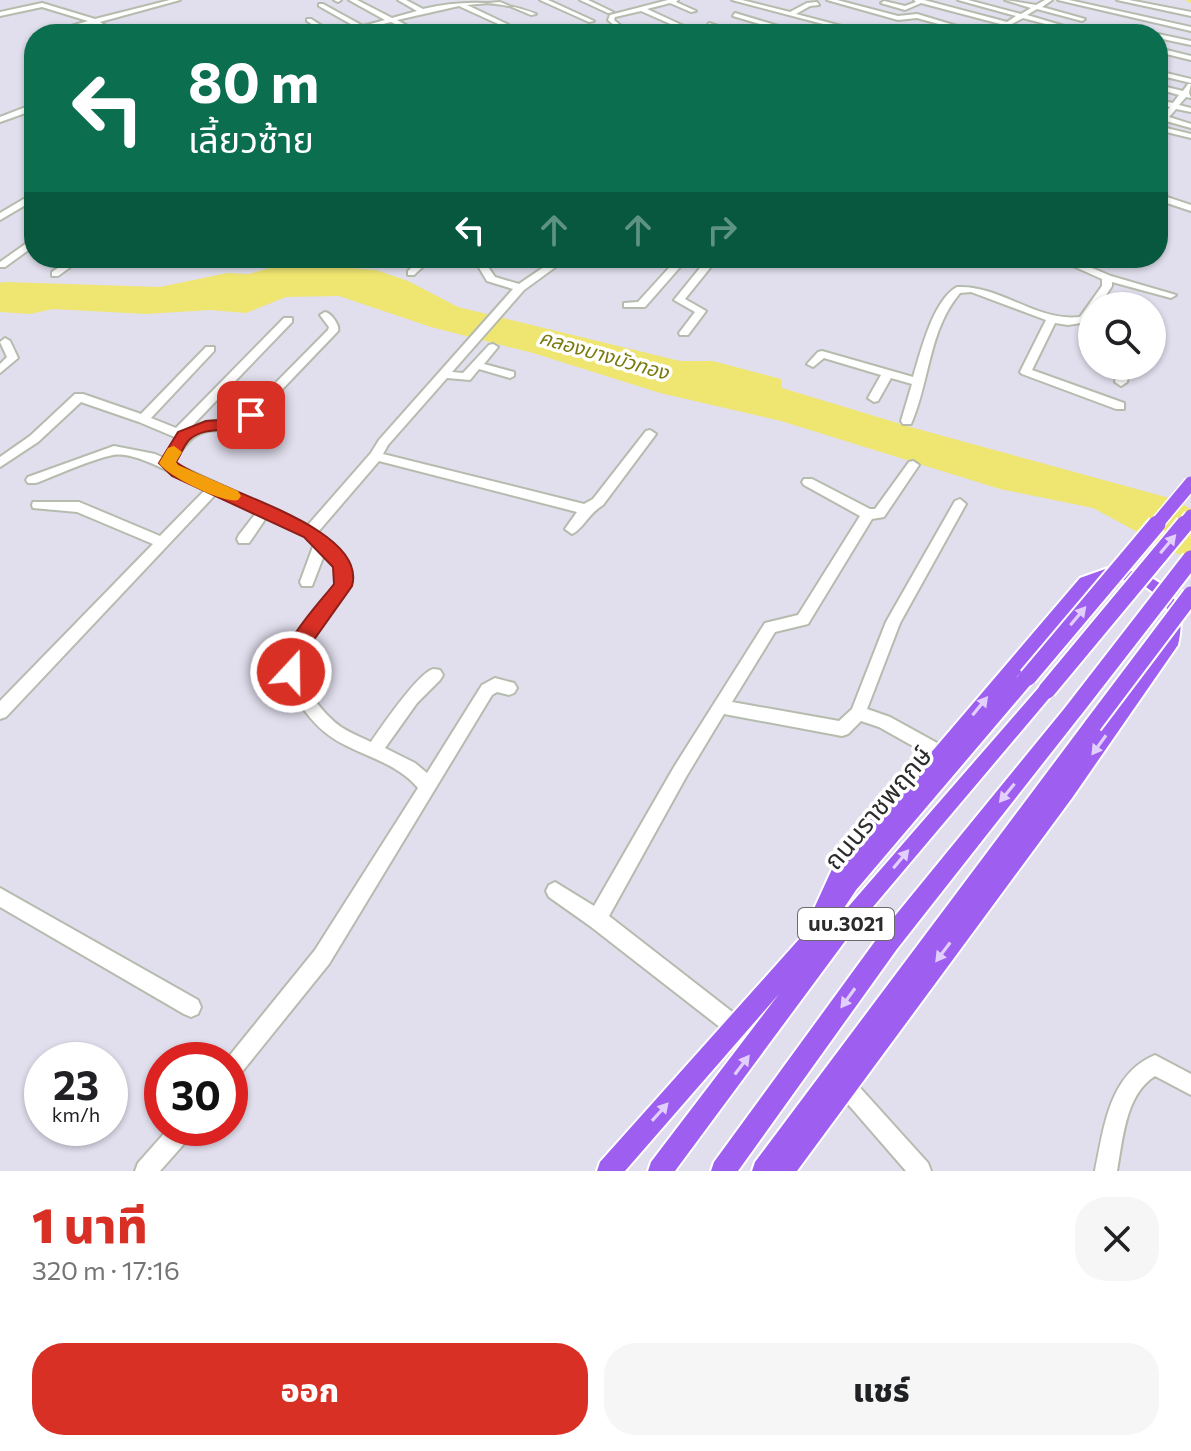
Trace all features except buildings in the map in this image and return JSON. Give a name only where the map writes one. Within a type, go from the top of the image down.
[{"type":"main road","name":"ถนนราชพฤกษ์","points":[[609,1171],[806,949],[849,883],[1191,483]]},
{"type":"main road","name":"นบ.3021","points":[[660,1171],[844,926],[1047,690],[1191,516]]},
{"type":"main road","name":"นบ.3021","points":[[723,1171],[889,941],[1191,559]]},
{"type":"main road","points":[[782,1171],[847,1088],[937,960],[1065,792],[1165,652],[1178,620],[1170,597],[1150,581],[1133,575],[1108,574],[1086,582],[942,754],[856,850],[840,874],[806,949]]},
{"type":"main road","name":"นบ.3021","points":[[764,1171],[1191,595]]},
{"type":"street","points":[[83,24],[177,0]]},
{"type":"street","points":[[352,0],[400,24]]},
{"type":"street","points":[[401,0],[423,12]]},
{"type":"street","points":[[378,24],[454,2],[501,0],[533,14]]},
{"type":"street","points":[[543,0],[591,21]]},
{"type":"street","points":[[583,0],[610,12]]},
{"type":"street","points":[[623,0],[674,24]]},
{"type":"street","points":[[616,24],[611,20],[612,16],[673,0],[693,11]]},
{"type":"street","points":[[735,0],[792,13],[821,24]]},
{"type":"street","points":[[830,0],[901,19],[917,16],[946,24]]},
{"type":"street","points":[[961,0],[1056,24]]},
{"type":"street","points":[[1008,0],[1082,19]]},
{"type":"street","points":[[884,3],[905,8],[919,1],[1004,24],[1055,0],[1191,29]]},
{"type":"street","points":[[1120,0],[1191,14]]},
{"type":"street","points":[[1152,24],[1174,2],[1169,0]]},
{"type":"street","points":[[863,9],[875,1]]},
{"type":"street","points":[[454,2],[503,24]]},
{"type":"street","points":[[792,13],[809,4],[817,4]]},
{"type":"street","points":[[0,14],[42,5],[99,24]]},
{"type":"street","points":[[321,5],[356,24]]},
{"type":"street","points":[[874,24],[883,14]]},
{"type":"street","points":[[116,15],[126,24]]},
{"type":"street","points":[[735,15],[766,24]]},
{"type":"street","points":[[309,20],[316,24]]},
{"type":"street","points":[[1168,38],[1191,43]]},
{"type":"street","points":[[1168,52],[1191,58]]},
{"type":"street","points":[[1168,68],[1191,74]]},
{"type":"street","points":[[1168,76],[1191,84],[1188,95],[1168,118]]},
{"type":"street","points":[[1168,90],[1188,95]]},
{"type":"street","points":[[1168,104],[1191,110]]},
{"type":"street","points":[[0,120],[24,111]]},
{"type":"street","points":[[1168,119],[1191,126]]},
{"type":"street","points":[[1168,130],[1191,136]]},
{"type":"street","points":[[1168,200],[1191,208]]},
{"type":"street","points":[[0,217],[24,202]]},
{"type":"street","points":[[2,265],[24,248]]},
{"type":"street","points":[[55,274],[64,268]]},
{"type":"street","points":[[411,273],[416,268]]},
{"type":"street","points":[[484,268],[491,279],[520,288]]},
{"type":"street","points":[[307,582],[316,537],[383,443],[520,288],[549,268]]},
{"type":"street","points":[[628,305],[641,305],[674,268]]},
{"type":"street","points":[[684,333],[701,311],[679,300],[705,268]]},
{"type":"street","points":[[1084,268],[1107,278],[1171,295]]},
{"type":"street","points":[[1104,292],[1107,278]]},
{"type":"street","points":[[907,421],[934,333],[949,298],[957,290],[973,290],[1052,318],[1078,322]]},
{"type":"street","points":[[0,463],[85,399],[180,435],[206,426],[229,426],[245,421],[333,331],[334,327],[325,315]]},
{"type":"street","points":[[1052,318],[1026,372],[1120,406]]},
{"type":"street","points":[[167,463],[180,435],[288,320]]},
{"type":"street","points":[[0,370],[13,358],[5,341]]},
{"type":"street","points":[[443,374],[466,377],[493,347]]},
{"type":"street","points":[[143,419],[210,349]]},
{"type":"street","points":[[813,364],[822,354],[919,382]]},
{"type":"street","points":[[479,366],[510,374]]},
{"type":"street","points":[[874,398],[888,373]]},
{"type":"street","points":[[572,529],[586,509],[598,502],[650,434]]},
{"type":"street","points":[[32,480],[114,450],[147,455],[316,537],[341,564],[345,577],[343,586],[293,654],[291,672],[324,722],[336,732],[411,767],[428,787]]},
{"type":"street","points":[[376,456],[586,509]]},
{"type":"street","points":[[808,482],[868,514],[879,514],[913,465]]},
{"type":"street","points":[[0,712],[215,487]]},
{"type":"street","points":[[721,707],[842,729],[858,713],[893,622],[960,504]]},
{"type":"street","points":[[38,505],[79,507],[162,542]]},
{"type":"street","points":[[244,539],[264,511]]},
{"type":"street","points":[[597,919],[665,797],[770,627],[803,620],[868,514]]},
{"type":"street","points":[[374,750],[403,710],[435,675]]},
{"type":"street","points":[[248,1049],[322,957],[487,690],[495,685],[509,688]]},
{"type":"street","points":[[858,713],[884,722],[942,754]]},
{"type":"street","points":[[555,891],[597,919],[737,1028]]},
{"type":"street","points":[[0,897],[191,1007]]},
{"type":"street","points":[[1106,1171],[1123,1099],[1143,1070],[1155,1065],[1191,1085]]},
{"type":"street","points":[[847,1088],[920,1171]]},
{"type":"street","points":[[146,1171],[168,1146]]},
{"type":"water","name":"คลองบางบัวทอง","points":[[270,268],[376,270],[408,281],[458,307],[680,361],[713,361],[781,379],[782,388],[914,428],[1173,499],[1191,509],[1191,561],[1093,508],[1000,489],[781,421],[660,393],[533,353],[431,327],[339,296],[286,297],[246,313],[210,310],[146,314],[53,309],[30,314],[0,312],[0,283],[5,282],[160,287],[227,273],[249,274]]},
{"type":"slow traffic","points":[[174,452],[167,463],[172,469],[232,496]]},
{"type":"route","points":[[251,415],[238,424],[206,426],[184,436],[167,463],[178,472],[310,532],[341,564],[345,577],[343,586],[293,654],[291,672]]}]
